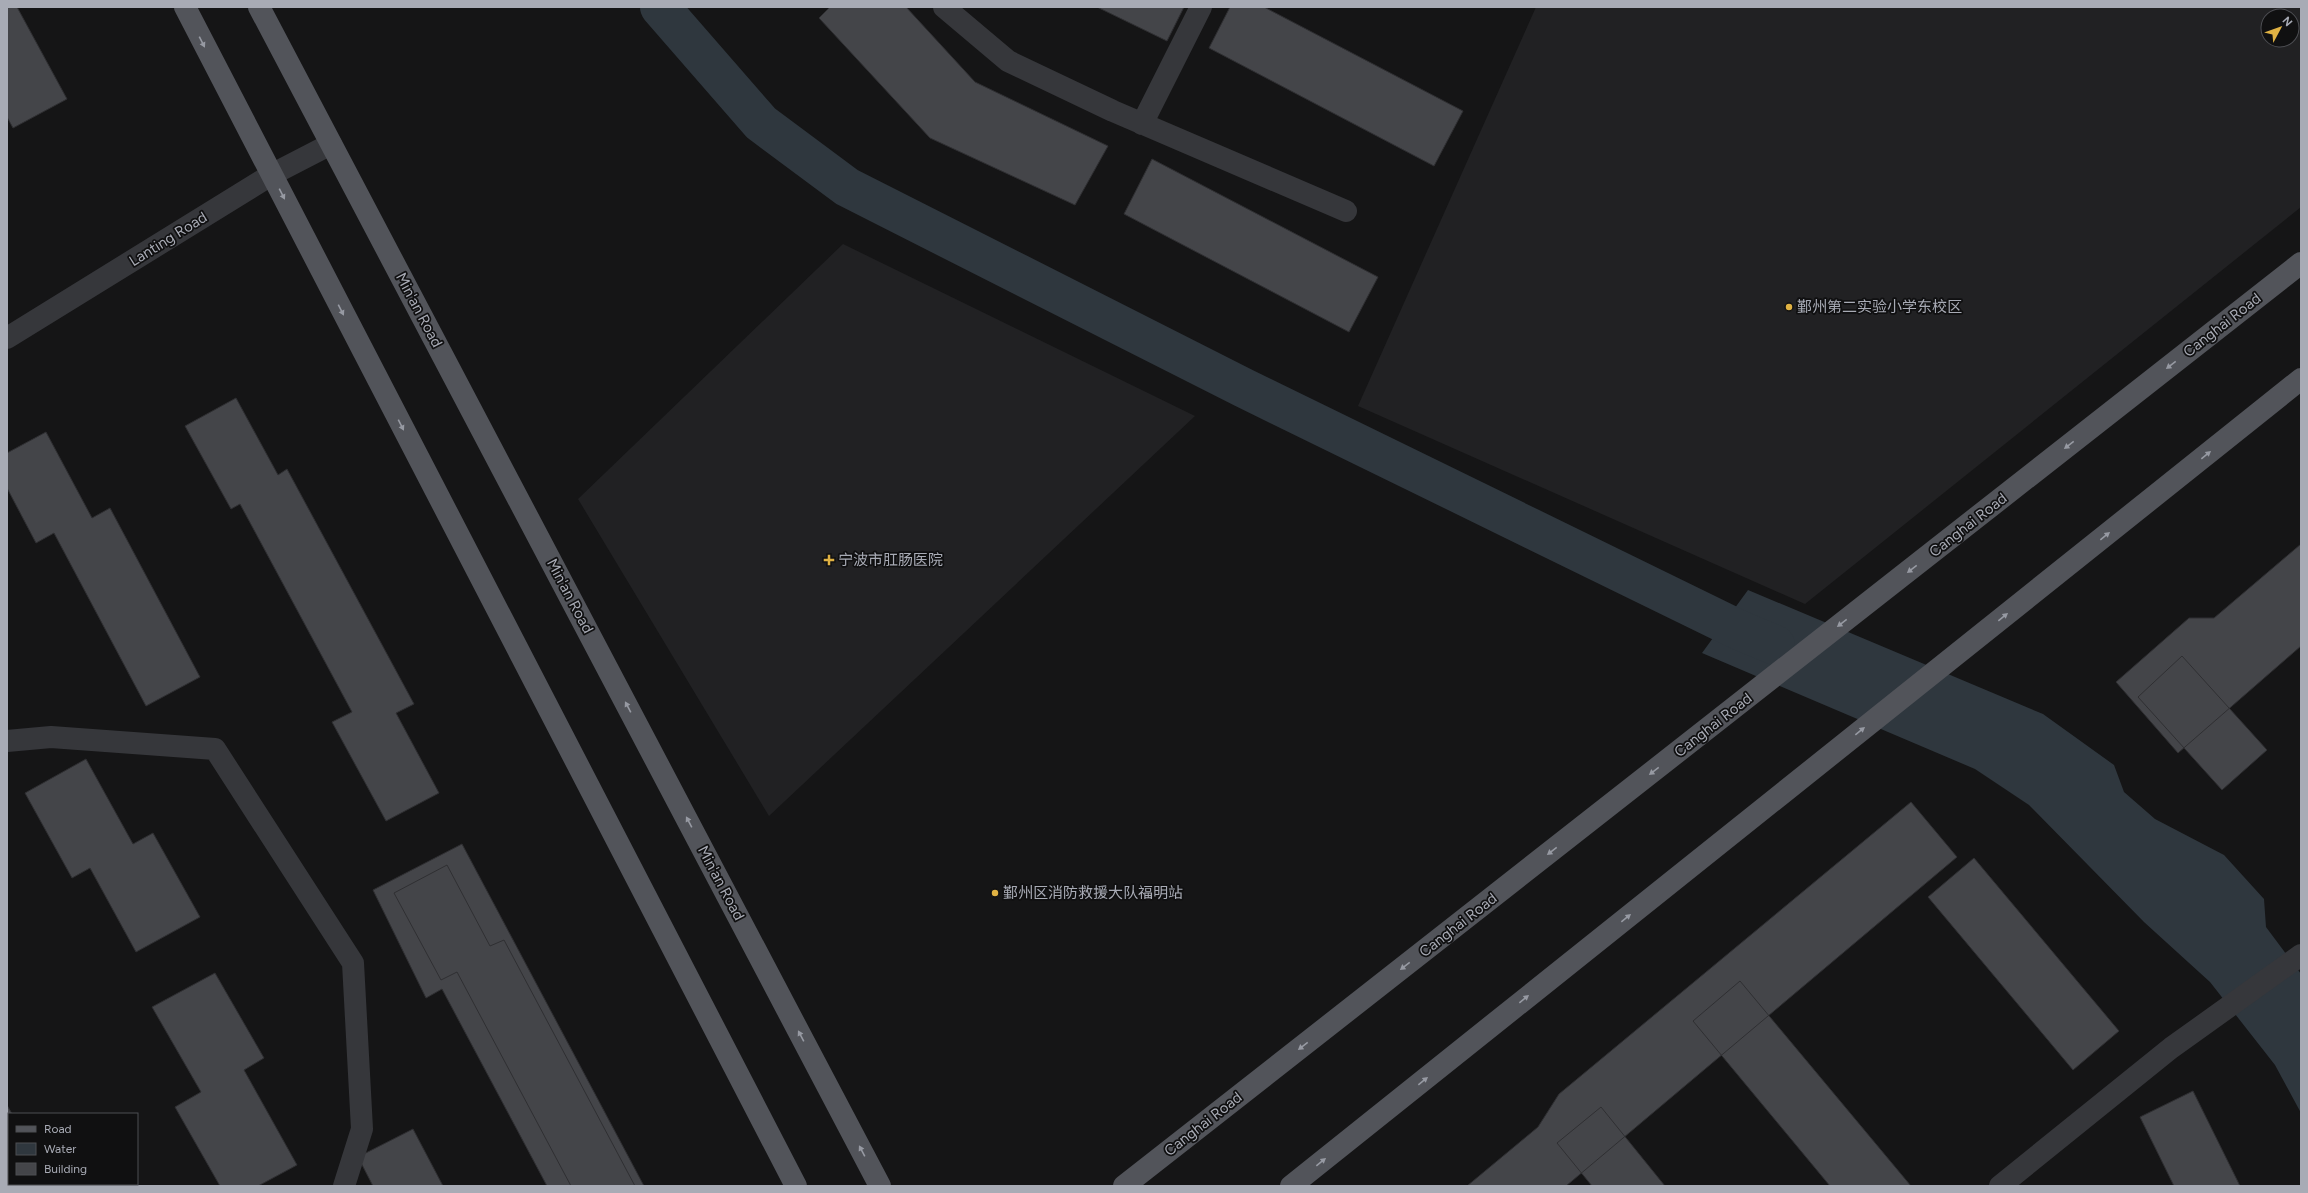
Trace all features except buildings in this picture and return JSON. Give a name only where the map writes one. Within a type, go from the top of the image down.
[{"type":"main road","points":[[185,7],[796,1186]]},
{"type":"main road","name":"Min'an Road","points":[[259,7],[880,1186]]},
{"type":"main road","name":"Canghai Road","points":[[1124,1186],[2301,263]]},
{"type":"main road","points":[[1291,1186],[2301,379]]},
{"type":"street","points":[[944,7],[1008,61],[1142,124],[1346,211]]},
{"type":"street","points":[[1142,124],[1201,7]]},
{"type":"street","name":"Lanting Road","points":[[7,338],[271,175],[331,144]]},
{"type":"street","points":[[7,741],[51,737],[215,750],[353,963],[362,1129],[344,1186]]},
{"type":"street","points":[[2000,1186],[2171,1048],[2301,955]]},
{"type":"shaded area","name":"鄞州第二实验小学东校区","points":[[1536,7],[2301,7],[2301,207],[1805,604],[1358,406]]},
{"type":"shaded area","name":"宁波市肛肠医院","points":[[843,244],[1195,416],[769,816],[578,499]]},
{"type":"water","points":[[1748,590],[2043,714],[2114,765],[2124,792],[2155,819],[2224,855],[2264,899],[2266,927],[2301,974],[2301,1113],[2275,1065],[2210,982],[2144,922],[2029,805],[1975,769],[1702,653]]},
{"type":"waterway","points":[[660,7],[761,123],[847,187],[1244,388],[1739,630],[1775,645]]},
{"type":"place","name":"鄞州第二实验小学东校区","points":[[1789,307]]},
{"type":"place","name":"宁波市肛肠医院","points":[[829,560]]},
{"type":"place","name":"鄞州区消防救援大队福明站","points":[[995,893]]}]
